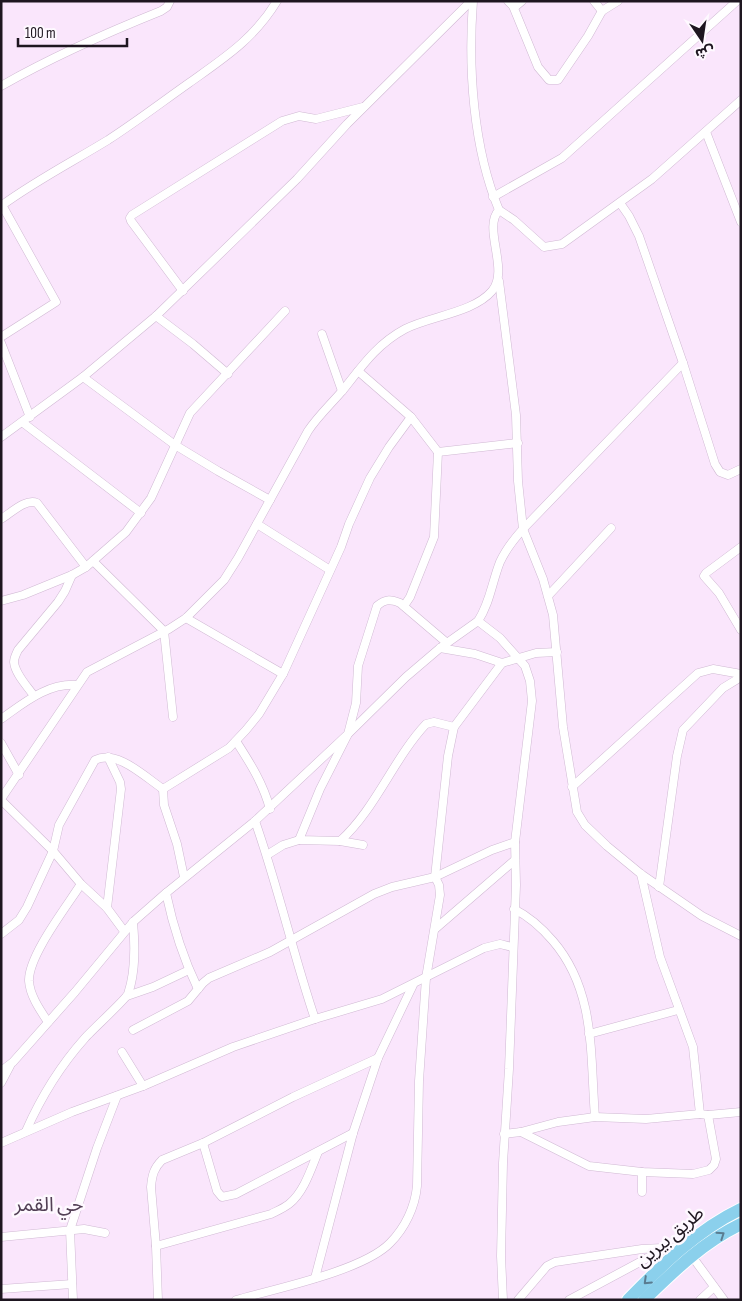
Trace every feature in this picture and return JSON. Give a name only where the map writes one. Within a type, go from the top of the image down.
[{"type":"main road","name":"طريق بيرين","points":[[644,1300],[707,1229],[741,1209]]},
{"type":"main road","name":"طريق بيرين","points":[[628,1300],[687,1251],[741,1224]]},
{"type":"street","points":[[1,86],[119,27],[161,11],[170,1]]},
{"type":"street","points":[[1,338],[56,302],[2,205],[27,187],[82,156],[137,121],[215,65],[246,41],[266,19],[277,1]]},
{"type":"street","points":[[1,437],[83,377],[156,316],[297,179],[363,107],[472,1]]},
{"type":"street","points":[[472,1],[471,43],[474,102],[487,176],[493,197],[499,210],[514,220],[544,248],[562,244],[652,179],[741,100]]},
{"type":"street","points":[[510,4],[516,6],[522,1]]},
{"type":"street","points":[[594,1],[602,11]]},
{"type":"street","points":[[510,4],[538,66],[549,80],[558,80],[588,36],[602,11],[618,1]]},
{"type":"street","points":[[493,197],[562,158],[736,1]]},
{"type":"street","points":[[183,291],[130,221],[132,215],[282,121],[299,116],[316,119],[363,107]]},
{"type":"street","points":[[706,132],[741,222]]},
{"type":"street","points":[[620,203],[639,236],[683,363],[714,464],[720,472],[728,475],[741,469]]},
{"type":"street","points":[[499,210],[494,218],[494,227],[516,415],[518,481],[523,529],[543,579],[553,615],[563,727],[577,812],[585,825],[641,874],[702,916],[741,936]]},
{"type":"street","points":[[124,931],[107,908],[81,884],[53,851],[1,800],[87,672],[186,618],[224,580],[308,431],[318,416],[342,391],[374,351],[392,337],[417,324],[469,306],[492,292],[499,280]]},
{"type":"street","points":[[1,602],[72,576],[86,567],[126,532],[151,498],[190,413],[285,311]]},
{"type":"street","points":[[156,316],[228,374]]},
{"type":"street","points":[[322,334],[342,391]]},
{"type":"street","points":[[1,342],[30,416]]},
{"type":"street","points":[[1,1083],[13,1062],[132,922],[184,877],[270,809],[400,682],[478,621],[486,610],[501,560],[523,529],[683,363]]},
{"type":"street","points":[[358,371],[411,417],[438,452],[434,537],[410,597],[404,606]]},
{"type":"street","points":[[83,377],[175,445],[270,500]]},
{"type":"street","points":[[163,789],[212,760],[236,741],[259,714],[283,674],[370,478],[389,447],[411,417]]},
{"type":"street","points":[[22,422],[141,513]]},
{"type":"street","points":[[438,452],[518,443]]},
{"type":"street","points":[[1,519],[28,502],[38,503],[86,567]]},
{"type":"street","points":[[257,524],[330,570]]},
{"type":"street","points":[[548,596],[611,528]]},
{"type":"street","points":[[741,547],[704,576],[719,593],[741,630]]},
{"type":"street","points":[[93,561],[164,631],[173,717]]},
{"type":"street","points":[[34,696],[17,671],[14,663],[15,657],[18,650],[65,591],[72,576]]},
{"type":"street","points":[[298,840],[320,789],[348,734],[356,703],[358,666],[377,606],[390,599],[404,606],[444,646],[475,654],[502,664]]},
{"type":"street","points":[[186,618],[283,674]]},
{"type":"street","points":[[478,621],[493,631],[518,657],[527,670],[532,701],[515,842],[509,1069],[504,1134],[501,1246],[503,1300]]},
{"type":"street","points":[[236,1300],[315,1278],[372,1256],[389,1244],[402,1227],[412,1209],[418,1186],[419,1081],[426,978],[440,896],[439,885],[435,877],[448,756],[454,728],[464,711],[502,664],[518,657],[536,653],[556,652]]},
{"type":"street","points":[[572,787],[698,673],[713,669],[741,676]]},
{"type":"street","points":[[659,887],[677,756],[683,730],[722,688],[741,676]]},
{"type":"street","points":[[1,719],[34,696],[64,685],[77,685]]},
{"type":"street","points":[[340,841],[355,826],[426,724],[434,722],[454,728]]},
{"type":"street","points":[[236,741],[264,789],[270,809]]},
{"type":"street","points":[[1,743],[19,775]]},
{"type":"street","points":[[1,934],[18,920],[27,906],[53,851],[59,825],[95,760],[101,757],[108,757],[122,761],[163,789]]},
{"type":"street","points":[[107,908],[121,789],[120,782],[108,757]]},
{"type":"street","points":[[163,789],[164,805],[177,844],[184,877]]},
{"type":"street","points":[[255,821],[267,855],[315,1020]]},
{"type":"street","points":[[267,855],[283,845],[298,840],[340,841],[363,845]]},
{"type":"street","points":[[132,1030],[188,1001],[209,978],[270,952],[383,890],[435,877],[497,847],[515,842]]},
{"type":"street","points":[[435,929],[515,860]]},
{"type":"street","points":[[521,1132],[589,1166],[642,1172],[693,1174],[709,1170],[714,1165],[717,1155],[704,1115],[693,1047],[660,957],[641,874]]},
{"type":"street","points":[[48,1022],[32,994],[29,980],[30,971],[45,941],[81,884]]},
{"type":"street","points":[[166,893],[169,909],[189,970],[198,988]]},
{"type":"street","points":[[514,909],[530,917],[538,924],[558,947],[574,972],[583,996],[590,1034],[595,1117]]},
{"type":"street","points":[[127,996],[135,953],[132,922]]},
{"type":"street","points":[[1,1143],[72,1112],[143,1086],[233,1047],[382,1000],[484,948],[500,944],[512,947]]},
{"type":"street","points":[[26,1132],[46,1090],[64,1064],[98,1024],[127,996],[154,987],[189,970]]},
{"type":"street","points":[[315,1278],[354,1134],[378,1058],[413,985]]},
{"type":"street","points":[[590,1034],[678,1010]]},
{"type":"street","points":[[122,1052],[143,1086]]},
{"type":"street","points":[[158,1300],[151,1187],[154,1169],[162,1160],[203,1143],[292,1097],[378,1058]]},
{"type":"street","points":[[1,1071],[13,1062]]},
{"type":"street","points":[[73,1300],[70,1230],[118,1096]]},
{"type":"street","points":[[504,1134],[521,1132],[558,1122],[595,1117],[646,1119],[741,1112]]},
{"type":"street","points":[[203,1143],[217,1190],[222,1197],[236,1194],[354,1134]]},
{"type":"street","points":[[156,1246],[271,1214],[289,1204],[306,1180],[318,1152]]},
{"type":"street","points":[[642,1172],[642,1192]]},
{"type":"street","points":[[1,1237],[84,1229],[105,1233]]},
{"type":"street","points":[[568,1300],[668,1247]]},
{"type":"street","points":[[518,1300],[544,1268],[555,1262],[668,1247],[687,1251],[724,1300]]},
{"type":"street","points":[[1,1289],[72,1284]]},
{"type":"street","points":[[700,1300],[714,1287]]},
{"type":"district","name":"حي القمر","points":[[49,1205]]}]
